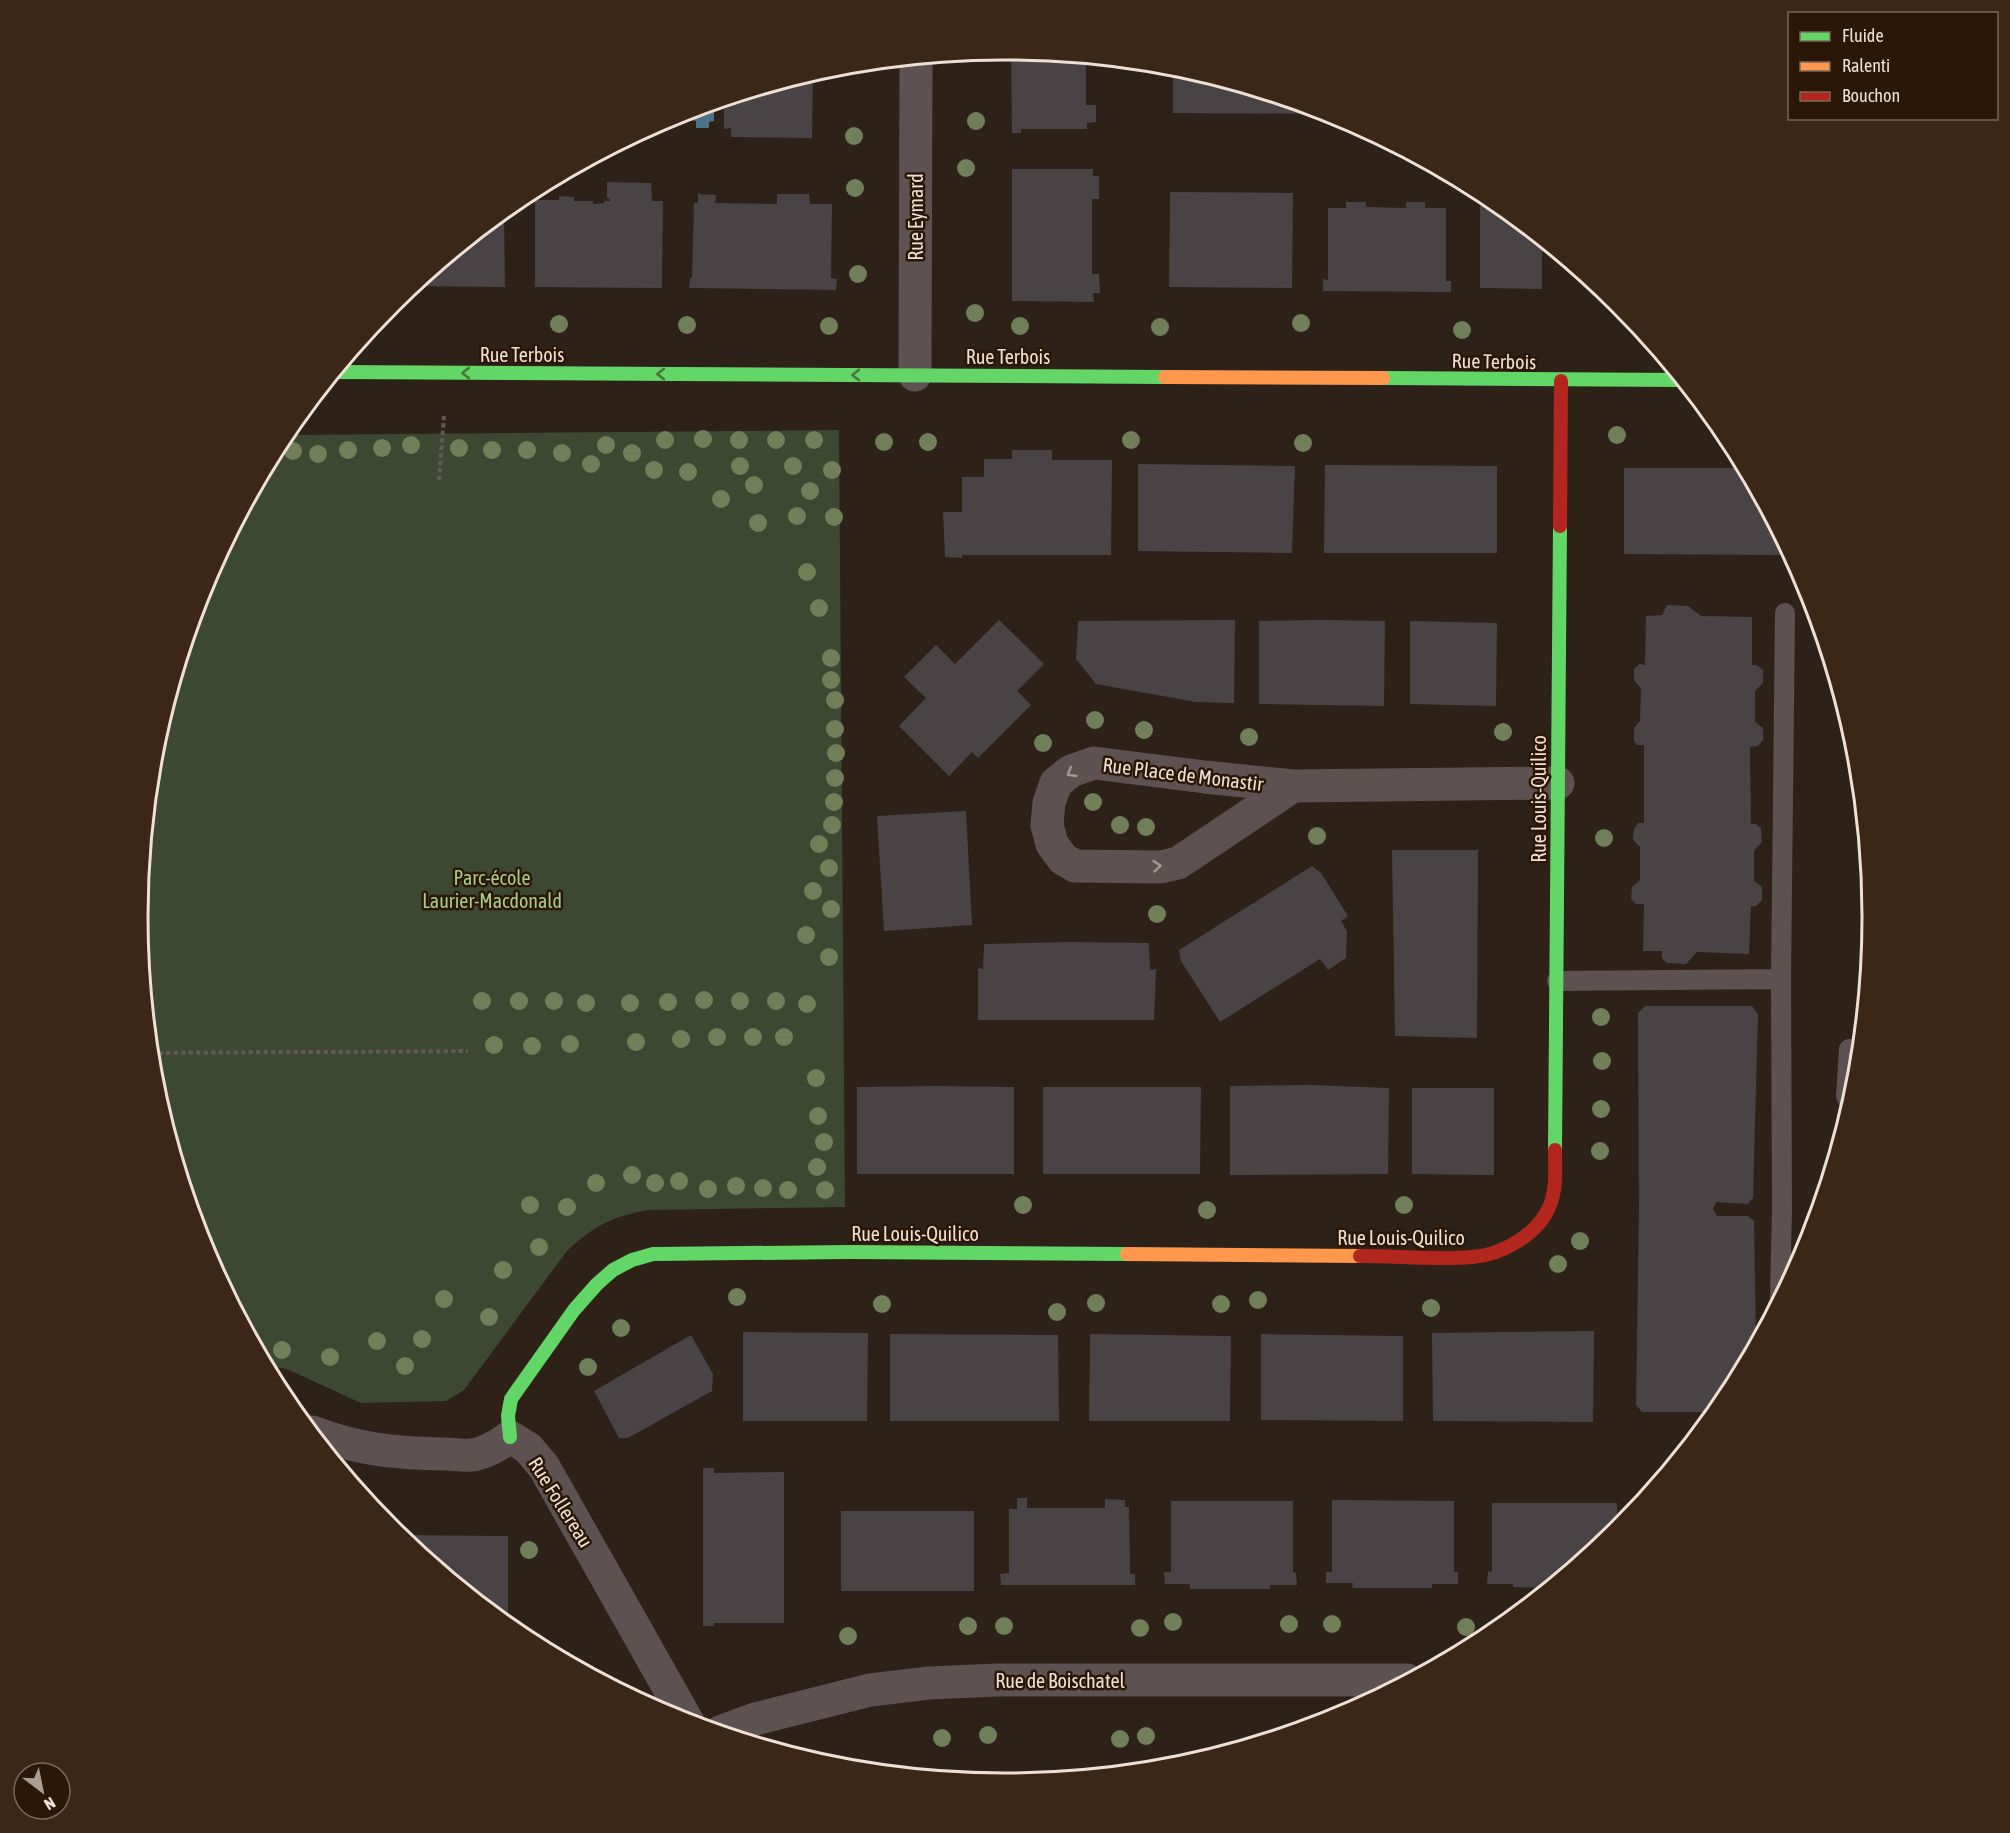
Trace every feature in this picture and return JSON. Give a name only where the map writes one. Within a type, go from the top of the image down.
[{"type":"street","name":"Rue Eymard","points":[[915,375],[916,65]]},
{"type":"street","name":"Rue Terbois","points":[[344,372],[1673,380]]},
{"type":"street","name":"Rue Louis-Quilico","points":[[510,1437],[508,1416],[511,1399],[574,1310],[597,1284],[614,1270],[632,1260],[653,1254],[849,1252],[1474,1257],[1503,1250],[1528,1234],[1547,1213],[1556,1186],[1562,381]]},
{"type":"street","name":"Rue Place de Monastir","points":[[1293,786],[1197,852],[1178,863],[1161,867],[1075,866],[1063,859],[1052,844],[1047,825],[1048,803],[1056,783],[1071,771],[1094,763],[1293,786],[1558,783]]},
{"type":"street","points":[[324,1436],[373,1450],[405,1454],[475,1455],[495,1448],[510,1437]]},
{"type":"street","name":"Rue Follereau","points":[[510,1437],[528,1448],[544,1467],[681,1709]]},
{"type":"street","name":"Rue de Boischatel","points":[[730,1728],[755,1719],[870,1690],[929,1683],[997,1680],[1393,1680]]},
{"type":"lane","points":[[1780,1279],[1785,613]]},
{"type":"lane","points":[[1557,981],[1781,979]]},
{"type":"lane","points":[[1848,1066],[1851,1049]]},
{"type":"path","points":[[439,480],[444,417]]},
{"type":"path","points":[[160,1053],[468,1051]]},
{"type":"green space","name":"Parc-école Laurier-Macdonald","points":[[839,430],[845,1207],[648,1210],[604,1223],[567,1251],[464,1390],[446,1401],[361,1403],[289,1370],[277,1367],[237,1295],[194,1192],[165,1084],[156,1028],[150,973],[148,916],[150,860],[165,749],[194,641],[214,589],[263,488],[297,435]]},
{"type":"water","points":[[714,111],[714,121],[709,122],[709,128],[696,128],[696,121],[691,120]]},
{"type":"building","points":[[1011,60],[1086,64],[1086,105],[1096,105],[1096,122],[1087,123],[1087,129],[1021,129],[1021,133],[1012,133]]},
{"type":"building","points":[[1173,76],[1227,89],[1303,114],[1173,113]]},
{"type":"building","points":[[813,82],[812,138],[731,137],[731,128],[724,129],[724,107]]},
{"type":"building","points":[[1012,169],[1093,169],[1093,176],[1099,176],[1099,199],[1092,199],[1092,274],[1099,274],[1100,293],[1093,293],[1094,302],[1012,301]]},
{"type":"building","points":[[607,182],[651,183],[652,201],[663,201],[662,288],[535,287],[535,200],[559,200],[559,196],[574,197],[574,201],[593,201],[593,204],[610,201],[607,198]]},
{"type":"building","points":[[1170,192],[1293,193],[1292,288],[1169,287]]},
{"type":"building","points":[[698,194],[716,195],[715,203],[777,204],[777,194],[809,194],[810,204],[832,204],[831,278],[837,279],[836,290],[689,288],[690,278],[692,278],[694,203],[698,203]]},
{"type":"building","points":[[1346,202],[1366,202],[1366,207],[1406,208],[1406,202],[1425,202],[1425,208],[1446,208],[1446,281],[1451,281],[1451,292],[1323,291],[1323,279],[1328,280],[1328,208],[1346,208]]},
{"type":"building","points":[[1480,203],[1542,250],[1542,289],[1480,288]]},
{"type":"building","points":[[504,222],[505,287],[426,286]]},
{"type":"building","points":[[1012,450],[1052,450],[1052,460],[1112,460],[1111,555],[945,557],[943,512],[962,512],[962,477],[984,477],[984,459],[1012,459]]},
{"type":"building","points":[[1138,464],[1295,466],[1292,553],[1138,551]]},
{"type":"building","points":[[1325,465],[1497,466],[1497,553],[1324,553]]},
{"type":"building","points":[[1624,468],[1734,468],[1747,488],[1781,555],[1624,554]]},
{"type":"building","points":[[1667,605],[1688,606],[1701,616],[1752,617],[1752,665],[1757,665],[1763,670],[1763,683],[1755,691],[1755,722],[1763,728],[1763,740],[1758,746],[1750,747],[1751,824],[1756,824],[1761,828],[1762,842],[1754,851],[1754,881],[1762,887],[1762,900],[1756,906],[1751,906],[1749,954],[1697,952],[1686,964],[1667,963],[1662,958],[1662,951],[1643,951],[1644,904],[1636,904],[1631,899],[1632,887],[1640,880],[1640,847],[1633,840],[1634,829],[1638,823],[1644,823],[1644,745],[1637,745],[1634,741],[1634,728],[1640,721],[1641,689],[1634,680],[1634,669],[1639,664],[1645,665],[1646,616],[1662,615]]},
{"type":"building","points":[[999,620],[1044,664],[1017,691],[1031,705],[978,758],[972,752],[949,776],[899,726],[926,698],[904,677],[936,645],[955,664]]},
{"type":"building","points":[[1235,620],[1234,703],[1196,702],[1096,684],[1076,659],[1078,621]]},
{"type":"building","points":[[1259,621],[1385,621],[1384,706],[1259,704]]},
{"type":"building","points":[[1410,621],[1497,623],[1496,706],[1410,704]]},
{"type":"building","points":[[966,811],[972,925],[884,931],[877,816]]},
{"type":"building","points":[[1392,850],[1478,850],[1477,1038],[1395,1036]]},
{"type":"building","points":[[1312,866],[1321,873],[1348,916],[1341,921],[1347,931],[1346,958],[1328,970],[1320,959],[1220,1022],[1181,961],[1179,950]]},
{"type":"building","points":[[1149,943],[1150,970],[1156,969],[1154,1020],[978,1020],[978,968],[983,969],[984,944]]},
{"type":"building","points":[[1645,1006],[1752,1006],[1758,1014],[1753,1198],[1748,1204],[1716,1202],[1713,1209],[1717,1216],[1748,1216],[1754,1221],[1756,1328],[1703,1412],[1642,1412],[1636,1405],[1639,1209],[1638,1013]]},
{"type":"building","points":[[1310,1085],[1389,1088],[1388,1174],[1230,1175],[1230,1086]]},
{"type":"building","points":[[857,1087],[1014,1087],[1014,1174],[857,1174]]},
{"type":"building","points":[[1043,1087],[1201,1087],[1200,1174],[1043,1174]]},
{"type":"building","points":[[1412,1088],[1494,1088],[1494,1175],[1412,1174]]},
{"type":"building","points":[[1594,1331],[1593,1422],[1433,1421],[1432,1333]]},
{"type":"building","points":[[743,1332],[868,1333],[867,1421],[743,1421]]},
{"type":"building","points":[[890,1334],[1058,1335],[1059,1421],[890,1421]]},
{"type":"building","points":[[1090,1334],[1231,1336],[1230,1421],[1089,1421]]},
{"type":"building","points":[[1261,1334],[1403,1336],[1403,1421],[1261,1420]]},
{"type":"building","points":[[691,1335],[713,1374],[712,1391],[628,1438],[619,1438],[594,1391]]},
{"type":"building","points":[[703,1468],[714,1468],[714,1473],[784,1472],[784,1623],[714,1623],[714,1626],[703,1626]]},
{"type":"building","points":[[1017,1498],[1027,1498],[1027,1508],[1105,1508],[1105,1499],[1125,1500],[1125,1507],[1129,1507],[1130,1574],[1135,1574],[1135,1585],[1001,1585],[1000,1574],[1009,1573],[1009,1509],[1017,1509]]},
{"type":"building","points":[[1332,1500],[1454,1501],[1454,1572],[1458,1572],[1458,1584],[1432,1584],[1432,1588],[1352,1588],[1353,1583],[1326,1583],[1326,1572],[1332,1572]]},
{"type":"building","points":[[1171,1501],[1293,1501],[1293,1572],[1296,1573],[1297,1585],[1270,1585],[1270,1589],[1190,1589],[1190,1584],[1165,1584],[1164,1572],[1171,1572]]},
{"type":"building","points":[[1492,1503],[1617,1503],[1617,1516],[1611,1522],[1536,1588],[1513,1587],[1513,1584],[1487,1584],[1488,1571],[1492,1572]]},
{"type":"building","points":[[841,1511],[974,1511],[974,1591],[841,1591]]},
{"type":"building","points":[[413,1535],[508,1536],[508,1614],[440,1560]]},
{"type":"traffic: fast","points":[[344,372],[1165,377]]},
{"type":"traffic: fast","points":[[1383,378],[1672,380]]},
{"type":"traffic: fast","points":[[1555,1150],[1560,526]]},
{"type":"traffic: fast","points":[[510,1437],[508,1416],[511,1399],[574,1310],[613,1270],[632,1260],[653,1254],[849,1252],[1127,1254]]},
{"type":"traffic: slow","points":[[1165,377],[1383,378]]},
{"type":"traffic: slow","points":[[1127,1254],[1360,1256]]},
{"type":"traffic: jam","points":[[1560,526],[1561,381]]},
{"type":"traffic: jam","points":[[1360,1256],[1458,1258],[1484,1255],[1507,1247],[1528,1234],[1545,1215],[1550,1205],[1555,1184],[1555,1150]]}]
